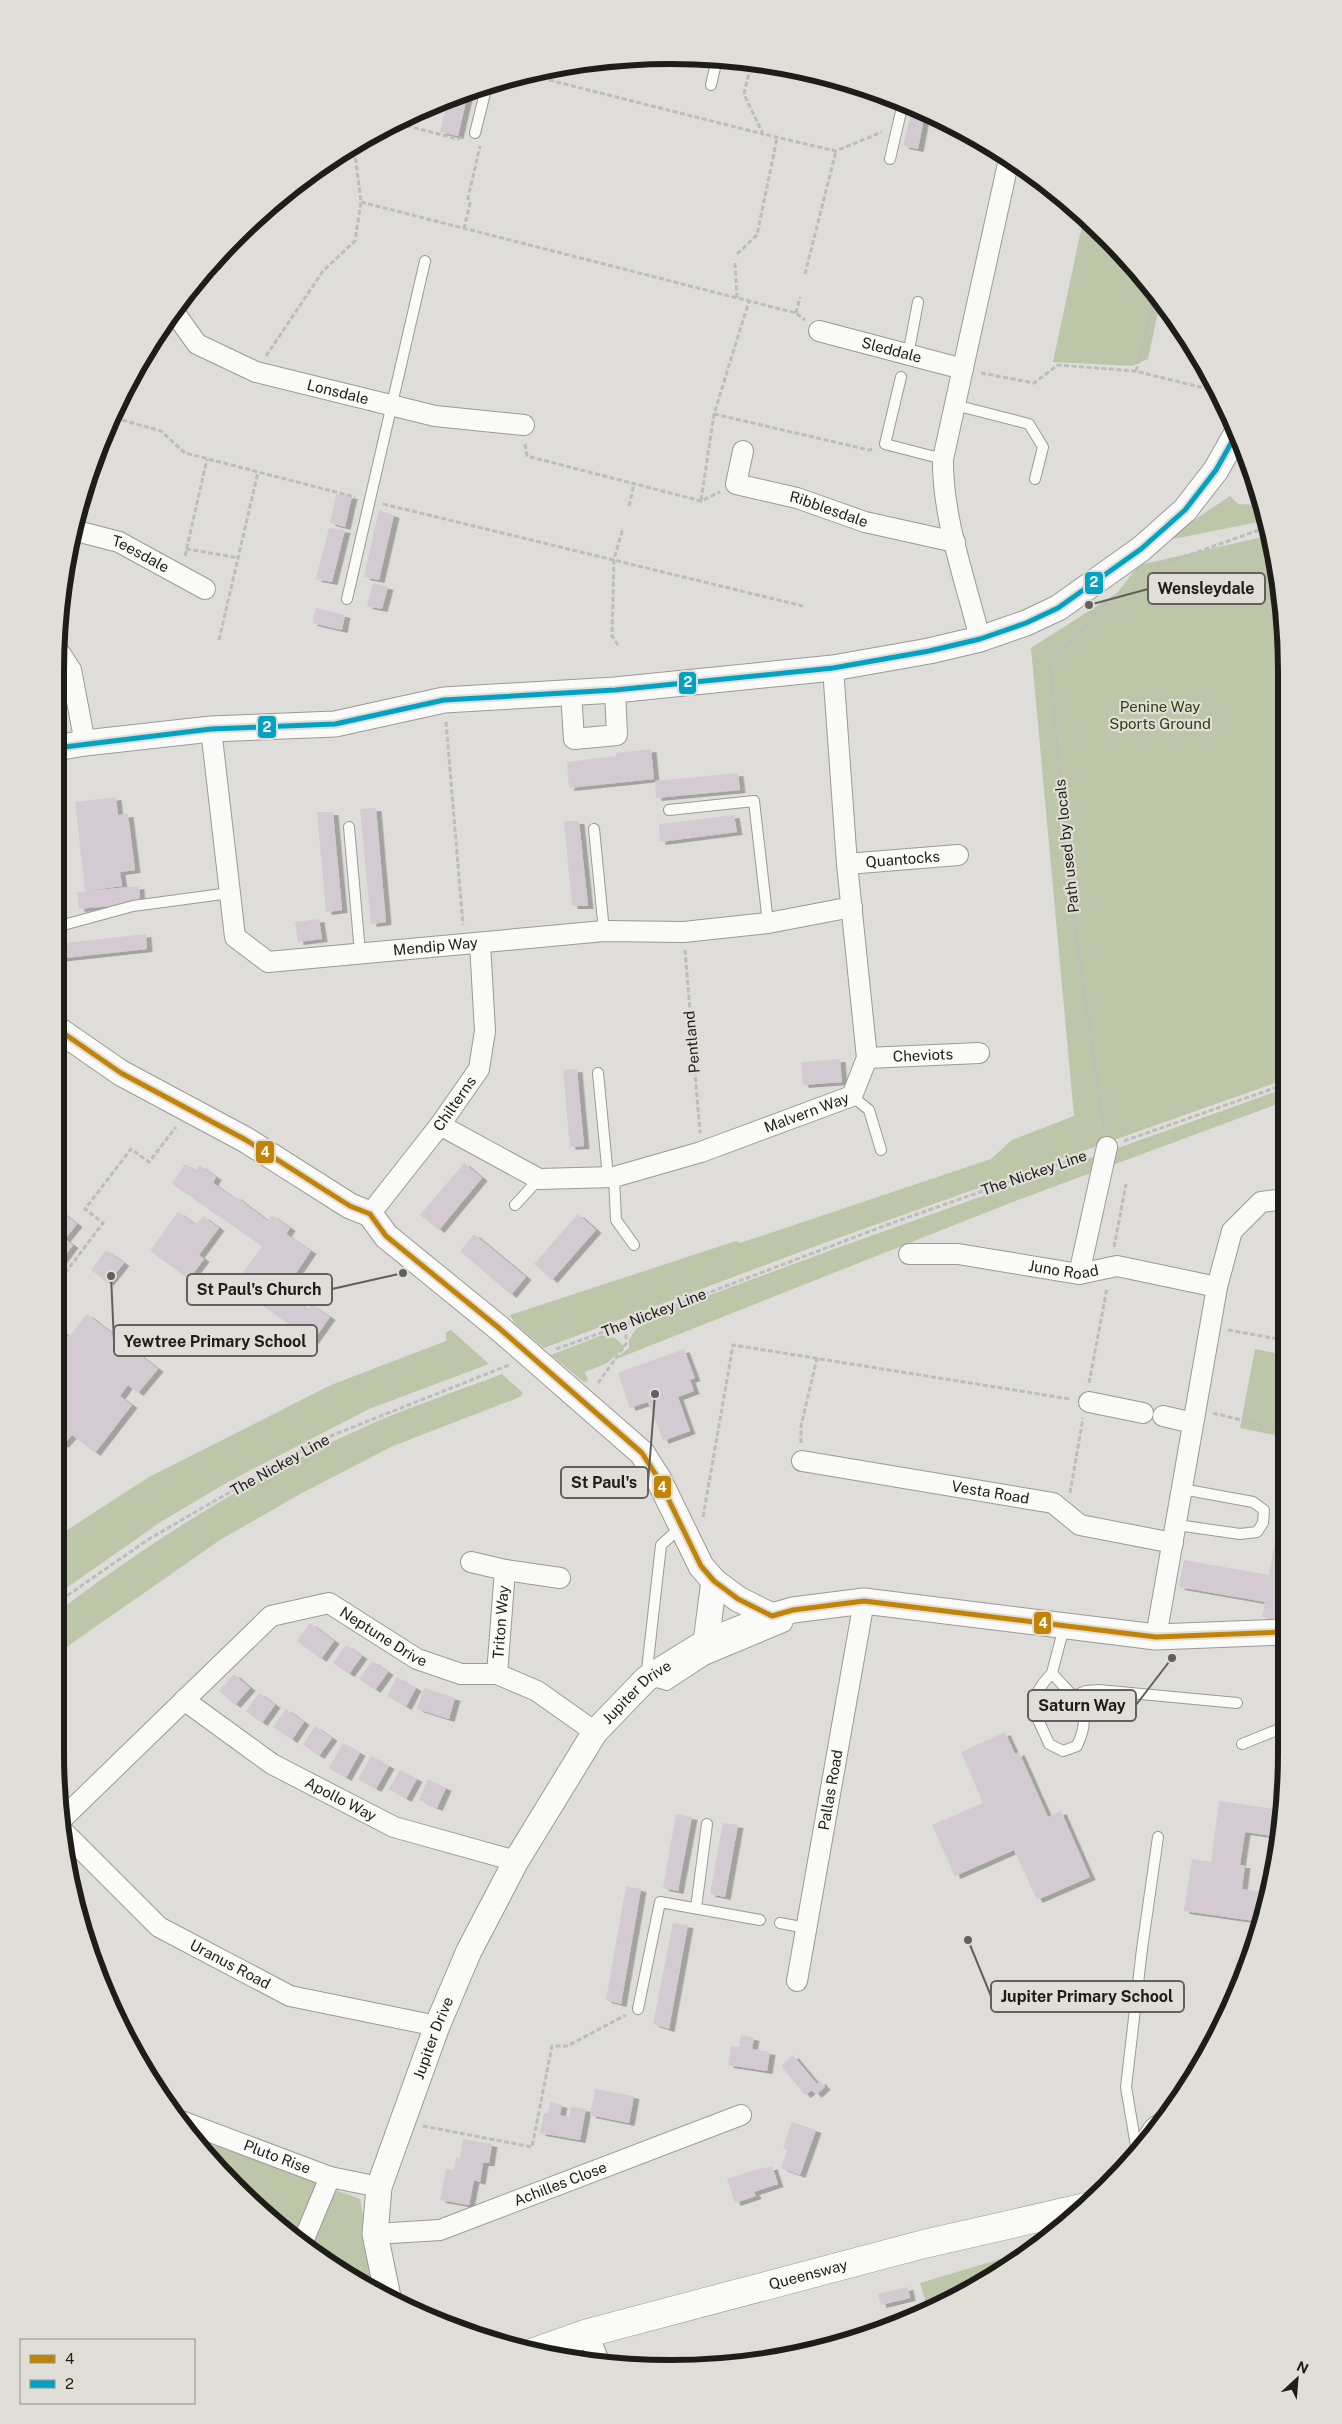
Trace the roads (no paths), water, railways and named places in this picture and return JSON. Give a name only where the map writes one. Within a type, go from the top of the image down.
[{"type":"main road","name":"Queensway","points":[[547,2348],[588,2333],[924,2244],[1070,2211]]},
{"type":"street","points":[[980,638],[955,542],[942,482],[943,458],[1008,166]]},
{"type":"street","name":"Lonsdale","points":[[178,317],[197,344],[256,372],[392,407],[435,416],[524,426]]},
{"type":"street","name":"Sleddale","points":[[819,330],[963,370]]},
{"type":"street","points":[[64,747],[211,729],[335,724],[444,700],[571,694],[832,668],[929,651],[980,638],[1026,623],[1058,608],[1142,549],[1185,510],[1216,470],[1233,441]]},
{"type":"street","name":"Ribblesdale","points":[[742,451],[736,484],[797,498],[865,522],[955,542]]},
{"type":"street","name":"Teesdale","points":[[80,532],[119,542],[205,589]]},
{"type":"street","points":[[64,660],[71,670],[85,743]]},
{"type":"street","name":"Malvern Way","points":[[539,1179],[611,1177],[701,1152],[852,1096],[867,1058],[847,864],[832,668]]},
{"type":"street","points":[[571,694],[574,739],[617,735],[615,690]]},
{"type":"street","name":"Mendip Way","points":[[211,729],[235,937],[268,962],[473,945],[604,931],[684,932],[768,923],[852,907]]},
{"type":"street","name":"Quantocks","points":[[847,864],[958,855]]},
{"type":"street","name":"Chilterns","points":[[370,1214],[440,1125],[479,1069],[485,1032],[473,945]]},
{"type":"street","points":[[64,1034],[121,1073],[246,1140],[350,1206],[370,1214],[386,1236],[499,1328],[642,1453],[658,1478],[701,1566],[714,1580],[738,1599],[782,1613]]},
{"type":"street","name":"Cheviots","points":[[867,1058],[980,1053]]},
{"type":"street","points":[[440,1125],[539,1179]]},
{"type":"street","points":[[1080,1274],[1107,1147]]},
{"type":"street","points":[[1156,1637],[1217,1287],[1232,1231],[1261,1202],[1278,1199]]},
{"type":"street","name":"Juno Road","points":[[908,1254],[958,1254],[1080,1274],[1117,1266],[1217,1287]]},
{"type":"street","points":[[1087,1402],[1143,1413]]},
{"type":"street","points":[[1163,1416],[1194,1416]]},
{"type":"street","name":"Vesta Road","points":[[802,1461],[1053,1502],[1080,1525],[1175,1534]]},
{"type":"street","name":"Triton Way","points":[[471,1562],[505,1570],[560,1578]]},
{"type":"street","name":"Triton Way","points":[[497,1674],[505,1570]]},
{"type":"street","points":[[706,1642],[714,1580]]},
{"type":"street","name":"Jupiter Drive","points":[[386,2290],[375,2234],[379,2187],[436,2026],[469,1951],[516,1861],[595,1732],[646,1679],[706,1642],[782,1613],[864,1601],[1156,1637],[1278,1632]]},
{"type":"street","name":"Pallas Road","points":[[797,1981],[864,1601]]},
{"type":"street","name":"Neptune Drive","points":[[67,1815],[271,1616],[329,1603],[417,1660],[461,1674],[497,1674],[537,1691],[595,1732]]},
{"type":"street","name":"Apollo Way","points":[[184,1700],[272,1764],[394,1827],[516,1861]]},
{"type":"street","name":"Uranus Road","points":[[70,1838],[159,1927],[290,1996],[436,2026]]},
{"type":"street","name":"Achilles Close","points":[[375,2234],[440,2230],[741,2115]]},
{"type":"street","name":"Pluto Rise","points":[[189,2123],[330,2176],[379,2187]]},
{"type":"street","points":[[305,2238],[330,2176]]},
{"type":"street","points":[[588,2333],[596,2355]]},
{"type":"lane","points":[[711,85],[716,65]]},
{"type":"lane","points":[[475,133],[485,93]]},
{"type":"lane","points":[[890,159],[901,109]]},
{"type":"lane","points":[[346,599],[425,261]]},
{"type":"lane","points":[[908,354],[918,302]]},
{"type":"lane","points":[[901,377],[885,444],[943,458]]},
{"type":"lane","points":[[955,405],[1029,424],[1043,447],[1035,479]]},
{"type":"lane","points":[[669,810],[754,801],[768,923]]},
{"type":"lane","points":[[349,827],[360,954]]},
{"type":"lane","points":[[594,829],[604,931]]},
{"type":"lane","points":[[64,925],[133,906],[230,893]]},
{"type":"lane","points":[[598,1073],[616,1220],[634,1245]]},
{"type":"lane","points":[[852,1096],[869,1110],[881,1150]]},
{"type":"lane","points":[[515,1205],[539,1179]]},
{"type":"lane","points":[[1175,1534],[1200,1529],[1240,1534],[1257,1532],[1263,1524],[1264,1510],[1252,1502],[1182,1489]]},
{"type":"lane","points":[[683,1526],[661,1545],[646,1679],[667,1685],[706,1660],[786,1626],[782,1613]]},
{"type":"lane","points":[[1052,1674],[1073,1696],[1086,1720],[1077,1746],[1064,1751],[1049,1744],[1033,1705],[1034,1695],[1052,1674],[1064,1627]]},
{"type":"lane","points":[[1073,1696],[1086,1691],[1099,1690],[1237,1703]]},
{"type":"lane","points":[[1242,1744],[1278,1732]]},
{"type":"lane","points":[[696,1908],[708,1824]]},
{"type":"lane","points":[[1136,2143],[1126,2087],[1142,1949],[1158,1837]]},
{"type":"lane","points":[[638,2009],[660,1902],[760,1920]]},
{"type":"lane","points":[[780,1923],[806,1928]]},
{"type":"place","name":"Wensleydale","points":[[1089,605]]},
{"type":"place","name":"St Paul's Church","points":[[403,1273]]},
{"type":"place","name":"Yewtree Primary School","points":[[111,1276]]},
{"type":"place","name":"St Paul's","points":[[655,1394]]},
{"type":"place","name":"Saturn Way","points":[[1172,1658]]},
{"type":"place","name":"Jupiter Primary School","points":[[968,1940]]},
{"type":"park label","name":"Penine Way Sports Ground","points":[[1160,716]]}]
